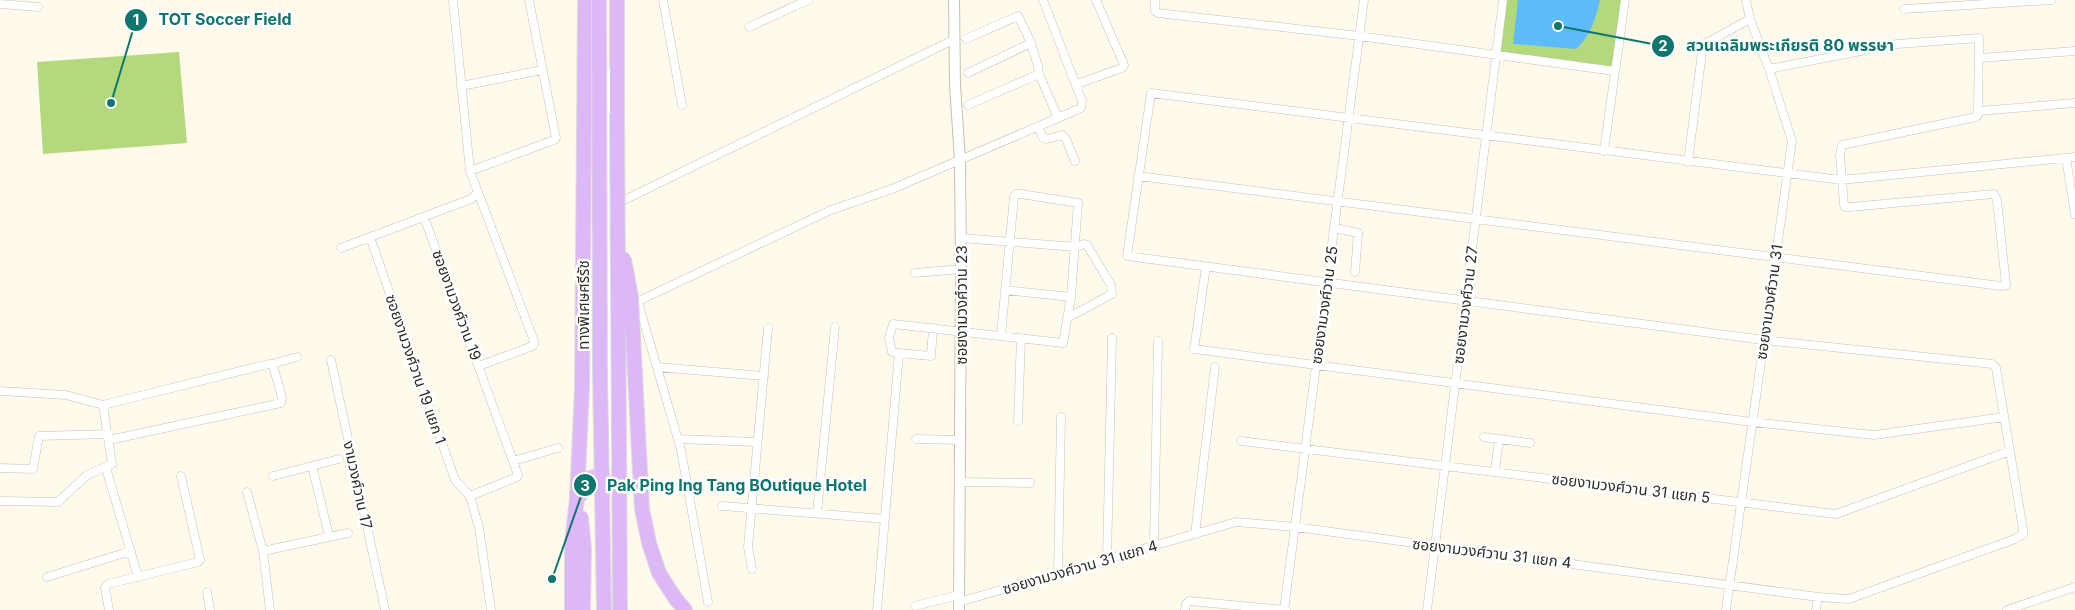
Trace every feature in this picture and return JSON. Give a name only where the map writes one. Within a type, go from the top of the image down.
[{"type":"highway","points":[[583,610],[584,549],[578,466],[582,388],[585,0]]},
{"type":"highway","name":"ทางพิเศษศรีรัช","points":[[599,0],[600,373],[604,610]]},
{"type":"highway","points":[[617,0],[620,610]]},
{"type":"highway","points":[[618,229],[631,297],[642,509],[649,543],[659,573],[685,610]]},
{"type":"highway","points":[[572,610],[572,542],[582,484],[586,479],[607,472],[604,468],[600,472],[584,472],[578,466]]},
{"type":"street","points":[[453,0],[470,170],[534,345],[479,366]]},
{"type":"street","points":[[470,170],[556,138],[529,0]]},
{"type":"street","points":[[610,0],[607,472],[610,610]]},
{"type":"street","points":[[663,0],[682,105]]},
{"type":"street","points":[[749,27],[808,0]]},
{"type":"street","name":"ซอยงามวงศ์วาน 23","points":[[954,0],[955,85],[960,160],[961,269],[959,602]]},
{"type":"street","points":[[609,314],[831,210],[892,189],[1081,108],[1082,100],[1077,84],[1043,0]]},
{"type":"street","points":[[1077,84],[1122,68],[1124,65],[1096,0]]},
{"type":"street","points":[[1155,0],[1154,9],[1158,13],[1359,36],[1614,71]]},
{"type":"street","name":"ซอยงามวงศ์วาน 25","points":[[1285,610],[1364,0]]},
{"type":"street","name":"ซอยงามวงศ์วาน 27","points":[[1427,610],[1503,0]]},
{"type":"street","points":[[1604,151],[1625,0]]},
{"type":"street","name":"ซอยงามวงศ์วาน 31","points":[[1726,610],[1787,175],[1792,152],[1792,137],[1750,19],[1746,0]]},
{"type":"street","points":[[1904,9],[2051,0]]},
{"type":"street","points":[[0,4],[38,7]]},
{"type":"street","points":[[966,39],[1018,16],[1030,43],[1039,74],[1058,118]]},
{"type":"street","points":[[1688,162],[1703,46],[1750,19]]},
{"type":"street","points":[[1138,176],[1476,220],[2006,285],[2007,280],[1997,200],[1994,194],[1847,207],[1844,204],[1840,156],[1842,145],[1976,117],[1979,110],[1980,39],[1978,37],[1897,44],[1769,69]]},
{"type":"street","points":[[610,207],[955,39]]},
{"type":"street","points":[[968,73],[1030,43]]},
{"type":"street","points":[[1980,58],[2075,51]]},
{"type":"street","points":[[461,86],[542,70]]},
{"type":"street","points":[[968,105],[1039,74]]},
{"type":"street","points":[[2010,451],[1996,368],[1992,364],[1764,340],[1127,256],[1151,93],[1787,175],[1842,180],[2075,157]]},
{"type":"street","points":[[1979,110],[2075,103]]},
{"type":"street","points":[[1038,126],[1043,138],[1047,139],[1062,135],[1066,138],[1075,161]]},
{"type":"street","points":[[2066,158],[2075,214]]},
{"type":"street","points":[[341,248],[471,198],[478,193]]},
{"type":"street","points":[[933,328],[931,356],[892,352],[889,338],[893,324],[933,328],[961,331],[1001,335],[1021,338],[1063,342],[1069,317],[1078,203],[1021,194],[1016,194],[1014,197],[1001,335]]},
{"type":"street","name":"ซอยงามวงศ์วาน 19","points":[[424,216],[518,475],[470,496]]},
{"type":"street","points":[[1334,228],[1358,233],[1355,272]]},
{"type":"street","name":"ซอยงามวงศ์วาน 19 แยก 1","points":[[370,237],[456,480],[470,496]]},
{"type":"street","points":[[960,238],[1009,240],[1076,247],[1084,244],[1087,245],[1112,285],[1112,294],[1069,317]]},
{"type":"street","points":[[1206,267],[1194,349],[1752,422],[1874,435],[2004,417]]},
{"type":"street","points":[[915,273],[961,269]]},
{"type":"street","points":[[1005,290],[1071,298]]},
{"type":"street","points":[[638,302],[678,439],[708,602]]},
{"type":"street","points":[[817,513],[835,327]]},
{"type":"street","points":[[752,568],[748,547],[750,508],[768,328]]},
{"type":"street","points":[[1018,421],[1021,338]]},
{"type":"street","points":[[1107,559],[1112,338]]},
{"type":"street","points":[[1154,546],[1158,341]]},
{"type":"street","points":[[876,610],[900,354]]},
{"type":"street","points":[[0,391],[66,395],[103,405],[297,357]]},
{"type":"street","name":"งามวงศ์วาน 17","points":[[331,360],[385,610]]},
{"type":"street","points":[[0,468],[33,468],[39,436],[109,437],[281,403],[282,397],[272,364]]},
{"type":"street","points":[[657,367],[764,376]]},
{"type":"street","points":[[1195,534],[1215,367]]},
{"type":"street","points":[[103,405],[109,437],[109,466],[138,577]]},
{"type":"street","points":[[1058,573],[1061,417]]},
{"type":"street","points":[[1484,437],[1530,443]]},
{"type":"street","points":[[678,439],[756,442]]},
{"type":"street","points":[[916,439],[960,440]]},
{"type":"street","points":[[1495,471],[1499,439]]},
{"type":"street","name":"ซอยงามวงศ์วาน 31 แยก 5","points":[[1242,441],[1836,514],[2010,451]]},
{"type":"street","points":[[513,461],[558,448]]},
{"type":"street","name":"ซอยงามวงศ์วาน 31 แยก 4","points":[[914,606],[959,602],[1236,522],[1295,527],[1818,597],[1850,599],[2015,539],[2023,534],[2010,451]]},
{"type":"street","points":[[273,476],[339,459]]},
{"type":"street","points":[[0,501],[58,502],[87,475],[109,466]]},
{"type":"street","points":[[312,466],[329,536]]},
{"type":"street","points":[[109,610],[105,586],[200,560],[181,476]]},
{"type":"street","points":[[960,482],[1030,483]]},
{"type":"street","points":[[247,492],[263,551],[270,610]]},
{"type":"street","points":[[470,496],[480,528],[490,610]]},
{"type":"street","points":[[722,506],[885,519]]},
{"type":"street","points":[[263,551],[348,533]]},
{"type":"street","points":[[47,577],[131,552]]},
{"type":"street","points":[[2007,610],[2075,587]]},
{"type":"street","points":[[207,592],[210,610]]},
{"type":"street","points":[[1816,610],[1818,597]]},
{"type":"street","points":[[1185,610],[1186,604],[1189,601],[1285,610]]},
{"type":"green space","points":[[1502,0],[1621,0],[1612,69],[1495,53]]},
{"type":"green space","points":[[179,52],[187,143],[43,154],[37,62]]},
{"type":"water","points":[[1518,0],[1600,0],[1592,27],[1576,49],[1513,44]]},
{"type":"place","name":"สวนเฉลิมพระเกียรติ 80 พรรษา","points":[[1558,26]]},
{"type":"place","name":"TOT Soccer Field","points":[[111,103]]},
{"type":"place","name":"Pak Ping Ing Tang BOutique Hotel","points":[[552,579]]}]
